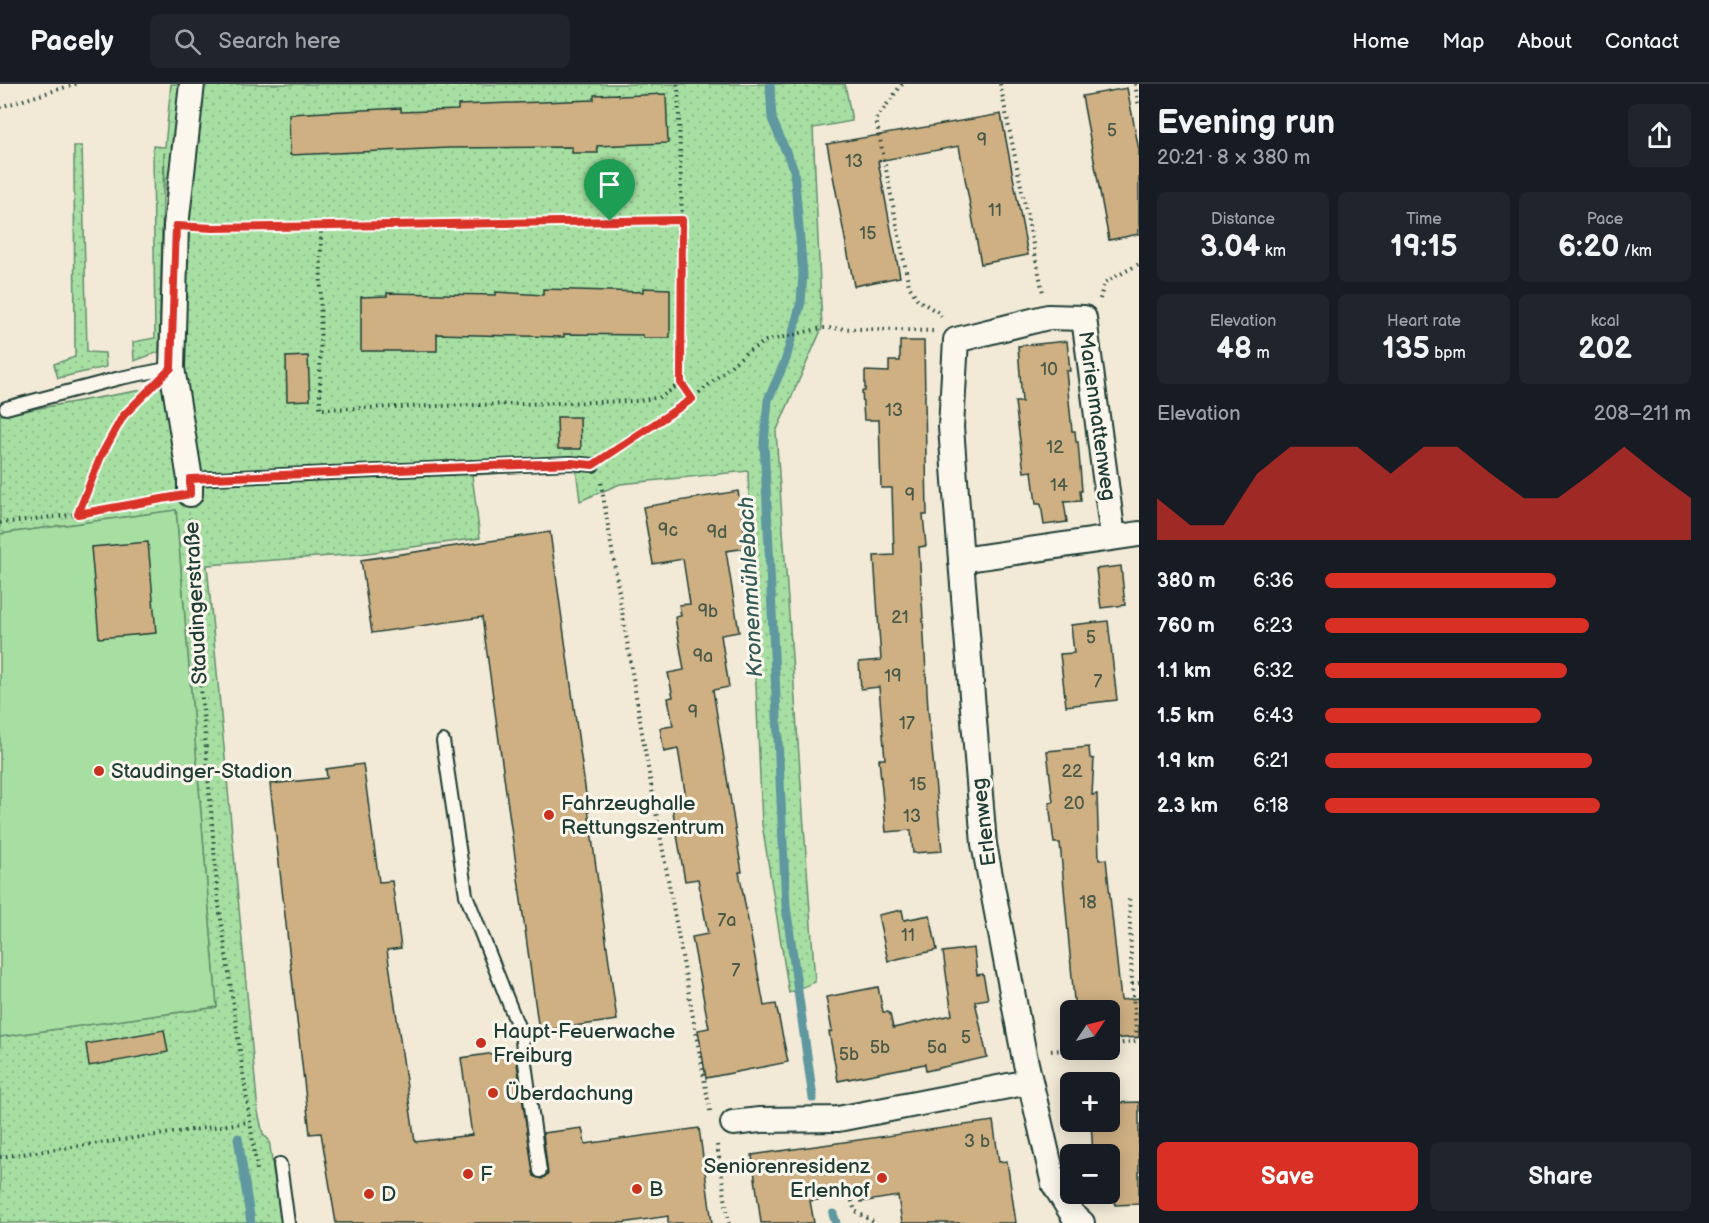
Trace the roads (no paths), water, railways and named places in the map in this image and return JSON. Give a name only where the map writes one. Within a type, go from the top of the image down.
[{"type":"street","points":[[190,486],[171,368],[176,226],[192,84]]},
{"type":"street","name":"Marienmattenweg","points":[[961,560],[951,427],[956,340],[1048,317],[1084,318],[1113,537]]},
{"type":"street","points":[[961,560],[1139,534]]},
{"type":"street","name":"Erlenweg","points":[[961,560],[984,844],[1029,1082],[1054,1184],[1073,1215],[1082,1223]]},
{"type":"street","points":[[720,1126],[760,1120],[838,1119],[1029,1082]]},
{"type":"lane","points":[[6,408],[120,378],[171,368]]},
{"type":"lane","points":[[190,486],[526,465],[571,463],[593,465]]},
{"type":"lane","points":[[443,741],[466,895],[521,1034],[540,1171]]},
{"type":"lane","points":[[280,1164],[288,1223]]},
{"type":"waterway","name":"Kronenmühlebach","points":[[770,84],[772,119],[794,170],[803,274],[801,302],[786,359],[768,400],[764,443],[786,906],[813,1098]]},
{"type":"waterway","points":[[238,1138],[251,1223]]},
{"type":"waterway","name":"Kronenmühlebach","points":[[833,1214],[836,1223]]},
{"type":"place","name":"Staudinger-Stadion","points":[[99,771]]},
{"type":"place","name":"Fahrzeughalle Rettungszentrum","points":[[549,815]]},
{"type":"place","name":"Haupt-Feuerwache Freiburg","points":[[481,1043]]},
{"type":"place","name":"Überdachung","points":[[493,1093]]},
{"type":"place","name":"F","points":[[468,1174]]},
{"type":"place","name":"Seniorenresidenz Erlenhof","points":[[882,1178]]},
{"type":"place","name":"B","points":[[637,1189]]},
{"type":"place","name":"D","points":[[369,1194]]}]
